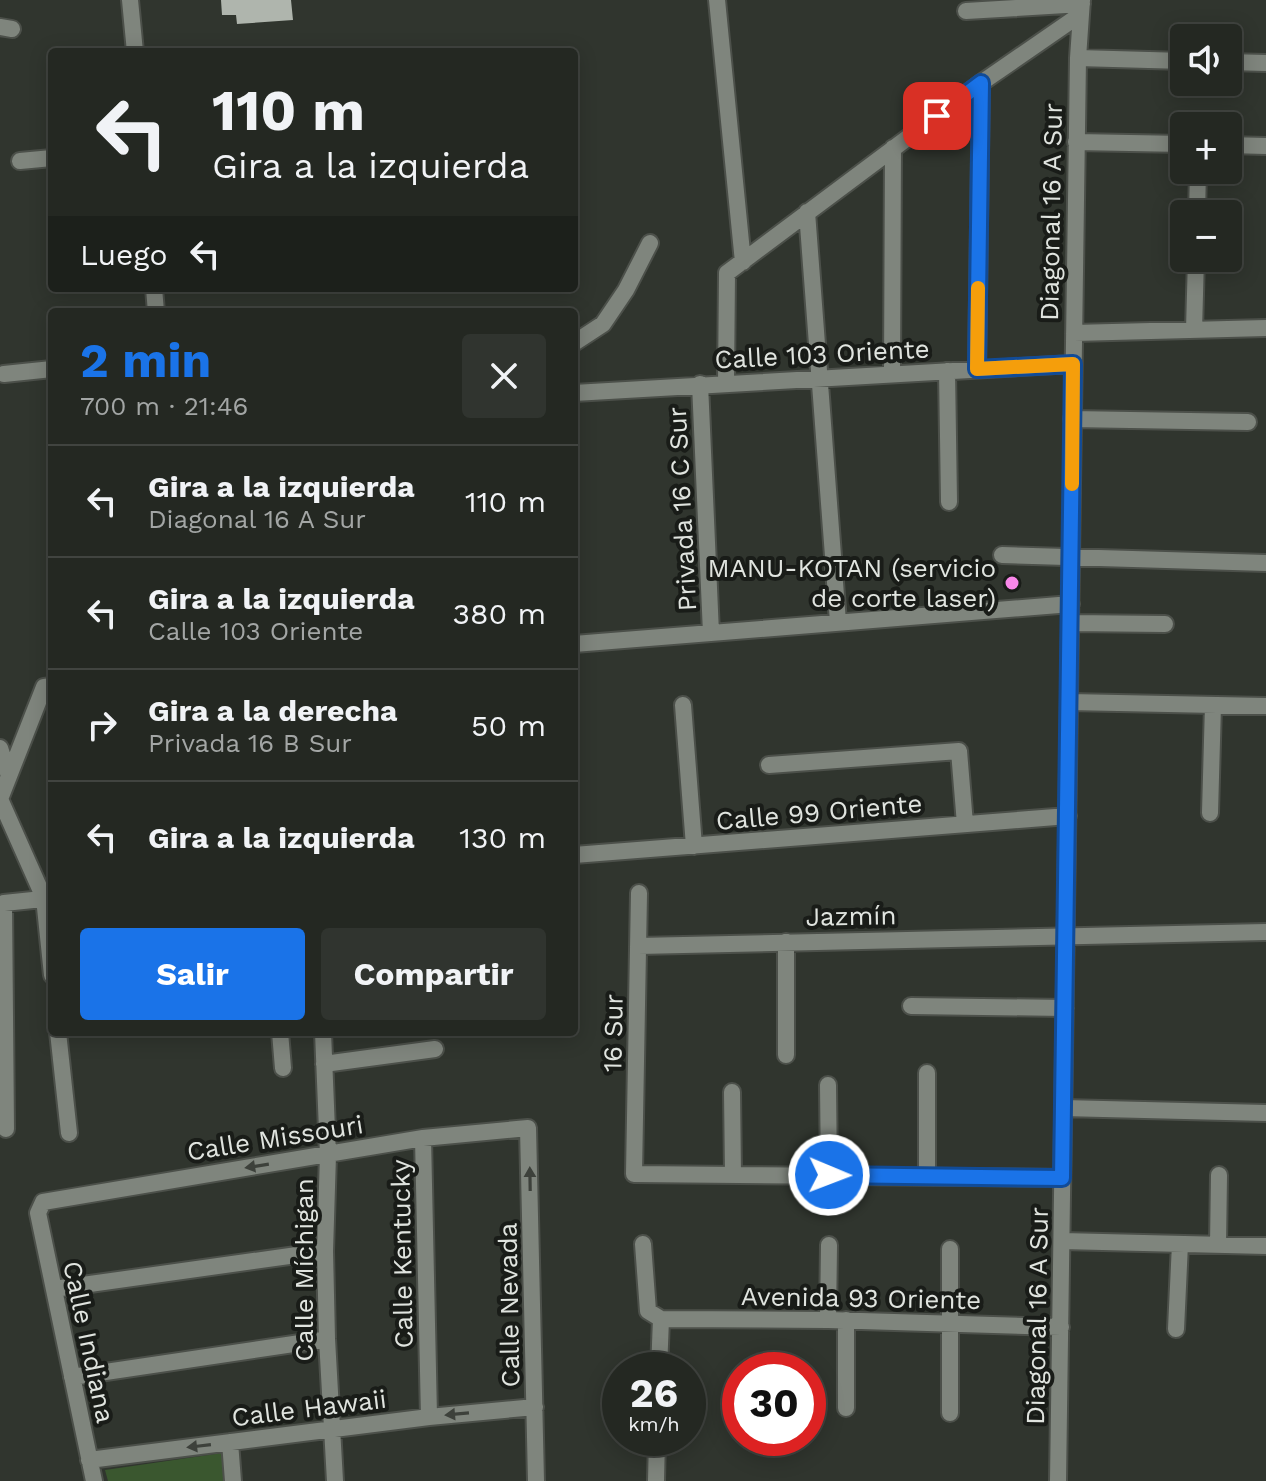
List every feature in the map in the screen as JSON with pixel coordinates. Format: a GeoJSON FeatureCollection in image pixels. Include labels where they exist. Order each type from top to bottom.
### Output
{"type":"FeatureCollection","features":[{"type":"Feature","properties":{"kind":"street"},"geometry":{"type":"LineString","coordinates":[[130,0],[135,48]]}},
{"type":"Feature","properties":{"kind":"street"},"geometry":{"type":"LineString","coordinates":[[717,0],[743,262]]}},
{"type":"Feature","properties":{"kind":"street"},"geometry":{"type":"LineString","coordinates":[[726,383],[727,273],[1081,6]]}},
{"type":"Feature","properties":{"kind":"street"},"geometry":{"type":"LineString","coordinates":[[966,11],[1081,6]]}},
{"type":"Feature","properties":{"kind":"street","name":"Diagonal 16 A Sur"},"geometry":{"type":"LineString","coordinates":[[1058,1481],[1076,142],[1081,6]]}},
{"type":"Feature","properties":{"kind":"street"},"geometry":{"type":"LineString","coordinates":[[1078,58],[1170,61]]}},
{"type":"Feature","properties":{"kind":"street"},"geometry":{"type":"LineString","coordinates":[[1242,62],[1266,63]]}},
{"type":"Feature","properties":{"kind":"street"},"geometry":{"type":"LineString","coordinates":[[977,369],[981,83]]}},
{"type":"Feature","properties":{"kind":"street"},"geometry":{"type":"LineString","coordinates":[[1076,142],[1170,144]]}},
{"type":"Feature","properties":{"kind":"street"},"geometry":{"type":"LineString","coordinates":[[1242,145],[1266,146]]}},
{"type":"Feature","properties":{"kind":"street"},"geometry":{"type":"LineString","coordinates":[[892,373],[893,148]]}},
{"type":"Feature","properties":{"kind":"street"},"geometry":{"type":"LineString","coordinates":[[20,161],[48,158]]}},
{"type":"Feature","properties":{"kind":"street"},"geometry":{"type":"LineString","coordinates":[[807,212],[838,622]]}},
{"type":"Feature","properties":{"kind":"street"},"geometry":{"type":"LineString","coordinates":[[578,340],[603,324],[626,290],[650,243]]}},
{"type":"Feature","properties":{"kind":"street"},"geometry":{"type":"LineString","coordinates":[[1194,330],[1196,272]]}},
{"type":"Feature","properties":{"kind":"street"},"geometry":{"type":"LineString","coordinates":[[1074,333],[1266,328]]}},
{"type":"Feature","properties":{"kind":"street","name":"Calle 103 Oriente"},"geometry":{"type":"LineString","coordinates":[[578,393],[1073,364]]}},
{"type":"Feature","properties":{"kind":"street"},"geometry":{"type":"LineString","coordinates":[[4,374],[48,369]]}},
{"type":"Feature","properties":{"kind":"street"},"geometry":{"type":"LineString","coordinates":[[947,371],[949,502]]}},
{"type":"Feature","properties":{"kind":"street","name":"Privada 16 C Sur"},"geometry":{"type":"LineString","coordinates":[[700,384],[711,633]]}},
{"type":"Feature","properties":{"kind":"street"},"geometry":{"type":"LineString","coordinates":[[1072,419],[1248,422]]}},
{"type":"Feature","properties":{"kind":"street"},"geometry":{"type":"LineString","coordinates":[[1002,555],[1266,563]]}},
{"type":"Feature","properties":{"kind":"street"},"geometry":{"type":"LineString","coordinates":[[578,644],[1071,604]]}},
{"type":"Feature","properties":{"kind":"street"},"geometry":{"type":"LineString","coordinates":[[1070,623],[1165,624]]}},
{"type":"Feature","properties":{"kind":"street"},"geometry":{"type":"LineString","coordinates":[[6,1129],[4,903],[48,898],[0,799],[44,687],[48,686]]}},
{"type":"Feature","properties":{"kind":"street"},"geometry":{"type":"LineString","coordinates":[[1069,702],[1266,706]]}},
{"type":"Feature","properties":{"kind":"street"},"geometry":{"type":"LineString","coordinates":[[683,705],[694,846]]}},
{"type":"Feature","properties":{"kind":"street"},"geometry":{"type":"LineString","coordinates":[[1210,813],[1213,705]]}},
{"type":"Feature","properties":{"kind":"street"},"geometry":{"type":"LineString","coordinates":[[0,748],[9,776]]}},
{"type":"Feature","properties":{"kind":"street"},"geometry":{"type":"LineString","coordinates":[[769,765],[959,751],[965,824]]}},
{"type":"Feature","properties":{"kind":"street","name":"Calle 99 Oriente"},"geometry":{"type":"LineString","coordinates":[[578,855],[1068,816]]}},
{"type":"Feature","properties":{"kind":"street","name":"16 Sur"},"geometry":{"type":"LineString","coordinates":[[639,893],[634,1174],[733,1174]]}},
{"type":"Feature","properties":{"kind":"street","name":"Jazmín"},"geometry":{"type":"LineString","coordinates":[[638,946],[1266,932]]}},
{"type":"Feature","properties":{"kind":"street"},"geometry":{"type":"LineString","coordinates":[[786,942],[786,1055]]}},
{"type":"Feature","properties":{"kind":"street"},"geometry":{"type":"LineString","coordinates":[[911,1006],[1065,1008]]}},
{"type":"Feature","properties":{"kind":"street"},"geometry":{"type":"LineString","coordinates":[[58,1036],[69,1133]]}},
{"type":"Feature","properties":{"kind":"street"},"geometry":{"type":"LineString","coordinates":[[280,1036],[283,1068]]}},
{"type":"Feature","properties":{"kind":"street","name":"Calle Míchigan"},"geometry":{"type":"LineString","coordinates":[[323,1036],[328,1155],[325,1251],[327,1339],[335,1481]]}},
{"type":"Feature","properties":{"kind":"street"},"geometry":{"type":"LineString","coordinates":[[324,1064],[435,1049]]}},
{"type":"Feature","properties":{"kind":"street"},"geometry":{"type":"LineString","coordinates":[[927,1073],[927,1176]]}},
{"type":"Feature","properties":{"kind":"street"},"geometry":{"type":"LineString","coordinates":[[828,1085],[829,1175]]}},
{"type":"Feature","properties":{"kind":"street"},"geometry":{"type":"LineString","coordinates":[[732,1092],[733,1174],[1062,1178]]}},
{"type":"Feature","properties":{"kind":"street"},"geometry":{"type":"LineString","coordinates":[[1063,1108],[1266,1113]]}},
{"type":"Feature","properties":{"kind":"street","name":"Calle Missouri"},"geometry":{"type":"LineString","coordinates":[[38,1213],[43,1202],[49,1199],[423,1138],[528,1128]]}},
{"type":"Feature","properties":{"kind":"street","name":"Calle Nevada"},"geometry":{"type":"LineString","coordinates":[[528,1128],[536,1481]]}},
{"type":"Feature","properties":{"kind":"street","name":"Calle Kentucky"},"geometry":{"type":"LineString","coordinates":[[423,1138],[429,1417]]}},
{"type":"Feature","properties":{"kind":"street"},"geometry":{"type":"LineString","coordinates":[[1218,1245],[1219,1175]]}},
{"type":"Feature","properties":{"kind":"street","name":"Calle Indiana"},"geometry":{"type":"LineString","coordinates":[[38,1213],[94,1481]]}},
{"type":"Feature","properties":{"kind":"street"},"geometry":{"type":"LineString","coordinates":[[1062,1241],[1266,1246]]}},
{"type":"Feature","properties":{"kind":"street"},"geometry":{"type":"LineString","coordinates":[[643,1244],[648,1311],[661,1319],[660,1352]]}},
{"type":"Feature","properties":{"kind":"street"},"geometry":{"type":"LineString","coordinates":[[1176,1329],[1180,1244]]}},
{"type":"Feature","properties":{"kind":"street"},"geometry":{"type":"LineString","coordinates":[[828,1320],[829,1245]]}},
{"type":"Feature","properties":{"kind":"street"},"geometry":{"type":"LineString","coordinates":[[950,1249],[950,1413]]}},
{"type":"Feature","properties":{"kind":"street"},"geometry":{"type":"LineString","coordinates":[[54,1289],[325,1251]]}},
{"type":"Feature","properties":{"kind":"street","name":"Avenida 93 Oriente"},"geometry":{"type":"LineString","coordinates":[[661,1319],[846,1320],[1061,1327]]}},
{"type":"Feature","properties":{"kind":"street"},"geometry":{"type":"LineString","coordinates":[[846,1320],[846,1408]]}},
{"type":"Feature","properties":{"kind":"street"},"geometry":{"type":"LineString","coordinates":[[72,1377],[327,1339]]}},
{"type":"Feature","properties":{"kind":"street","name":"Calle Hawaii"},"geometry":{"type":"LineString","coordinates":[[89,1460],[429,1417],[535,1407]]}},
{"type":"Feature","properties":{"kind":"street"},"geometry":{"type":"LineString","coordinates":[[230,1442],[233,1481]]}},
{"type":"Feature","properties":{"kind":"street"},"geometry":{"type":"LineString","coordinates":[[656,1481],[657,1456]]}},
{"type":"Feature","properties":{"kind":"green space"},"geometry":{"type":"Polygon","coordinates":[[[222,1453],[224,1481],[108,1481],[105,1470],[222,1453]]]}},
{"type":"Feature","properties":{"kind":"building"},"geometry":{"type":"Polygon","coordinates":[[[221,0],[291,0],[293,20],[237,24],[236,15],[222,15],[221,0]]]}},
{"type":"Feature","properties":{"kind":"slow traffic"},"geometry":{"type":"LineString","coordinates":[[978,288],[977,369],[1073,364],[1072,484]]}},
{"type":"Feature","properties":{"kind":"place","name":"MANU-KOTAN (servicio de corte laser)"},"geometry":{"type":"Point","coordinates":[1012,583]}},
{"type":"Feature","properties":{"kind":"route"},"geometry":{"type":"LineString","coordinates":[[829,1175],[1062,1178],[1073,364],[977,369],[981,83],[937,116]]}}]}
